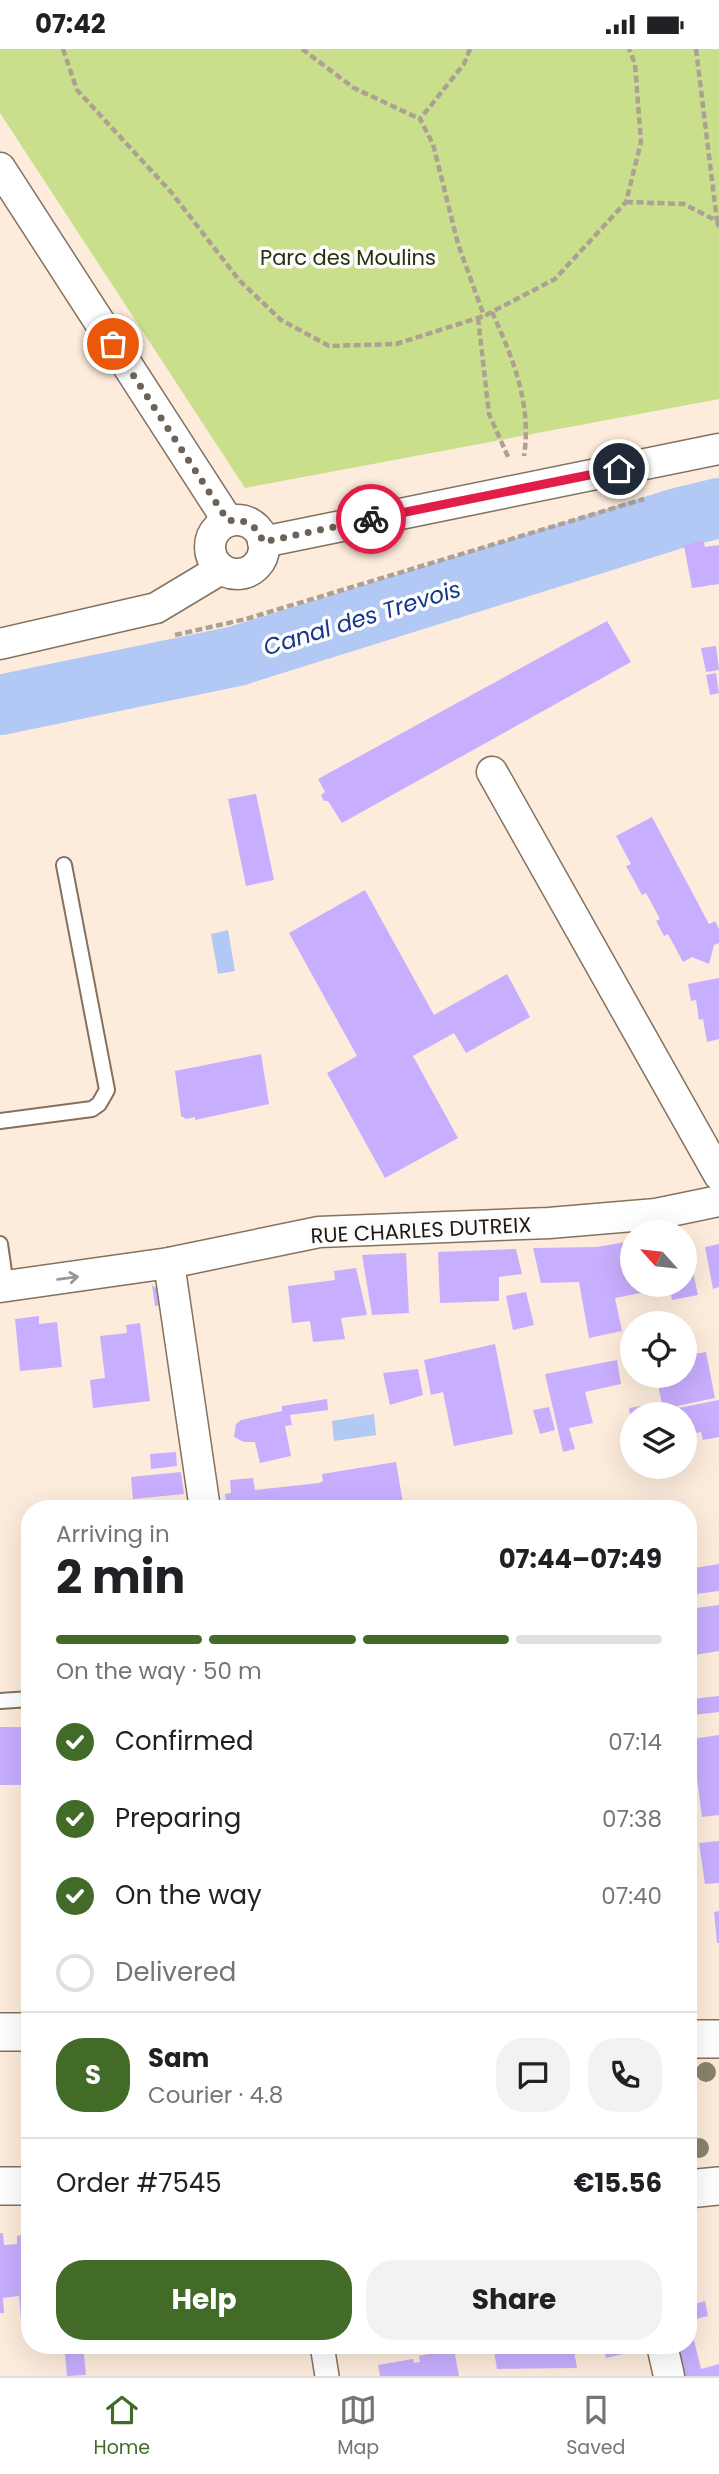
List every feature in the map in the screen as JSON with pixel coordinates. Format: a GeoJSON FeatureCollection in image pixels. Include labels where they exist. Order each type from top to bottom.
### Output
{"type":"FeatureCollection","features":[{"type":"Feature","properties":{"kind":"street"},"geometry":{"type":"LineString","coordinates":[[0,168],[228,521]]}},
{"type":"Feature","properties":{"kind":"street"},"geometry":{"type":"LineString","coordinates":[[263,542],[719,449]]}},
{"type":"Feature","properties":{"kind":"street"},"geometry":{"type":"LineString","coordinates":[[237,520],[254,526],[263,542],[263,551],[254,567],[237,574],[221,569],[211,556],[211,540],[220,525],[228,521],[237,520]]}},
{"type":"Feature","properties":{"kind":"street"},"geometry":{"type":"LineString","coordinates":[[0,644],[156,608],[221,569]]}},
{"type":"Feature","properties":{"kind":"street"},"geometry":{"type":"LineString","coordinates":[[492,772],[719,1175]]}},
{"type":"Feature","properties":{"kind":"street","name":"RUE CHARLES DUTREIX"},"geometry":{"type":"LineString","coordinates":[[3,1287],[169,1263],[319,1232],[549,1223],[656,1214],[719,1201]]}},
{"type":"Feature","properties":{"kind":"street"},"geometry":{"type":"LineString","coordinates":[[169,1263],[204,1500]]}},
{"type":"Feature","properties":{"kind":"street"},"geometry":{"type":"LineString","coordinates":[[0,2032],[21,2032]]}},
{"type":"Feature","properties":{"kind":"street"},"geometry":{"type":"LineString","coordinates":[[697,2039],[719,2039]]}},
{"type":"Feature","properties":{"kind":"street"},"geometry":{"type":"LineString","coordinates":[[0,2186],[21,2186]]}},
{"type":"Feature","properties":{"kind":"street"},"geometry":{"type":"LineString","coordinates":[[697,2188],[719,2186]]}},
{"type":"Feature","properties":{"kind":"street"},"geometry":{"type":"LineString","coordinates":[[323,2354],[327,2376]]}},
{"type":"Feature","properties":{"kind":"street"},"geometry":{"type":"LineString","coordinates":[[664,2354],[669,2376]]}},
{"type":"Feature","properties":{"kind":"lane"},"geometry":{"type":"LineString","coordinates":[[0,1121],[92,1109],[99,1104],[107,1090],[64,865]]}},
{"type":"Feature","properties":{"kind":"lane"},"geometry":{"type":"LineString","coordinates":[[0,1244],[3,1287]]}},
{"type":"Feature","properties":{"kind":"lane"},"geometry":{"type":"LineString","coordinates":[[0,1701],[21,1700]]}},
{"type":"Feature","properties":{"kind":"path"},"geometry":{"type":"LineString","coordinates":[[63,49],[77,90],[171,192],[239,280],[281,320],[329,346],[396,344],[481,317],[555,279],[626,202],[641,142],[635,64],[629,49]]}},
{"type":"Feature","properties":{"kind":"path"},"geometry":{"type":"LineString","coordinates":[[302,49],[354,88],[420,119],[433,144],[458,244],[481,317],[489,414],[506,451]]}},
{"type":"Feature","properties":{"kind":"path"},"geometry":{"type":"LineString","coordinates":[[420,119],[464,64],[470,49]]}},
{"type":"Feature","properties":{"kind":"path"},"geometry":{"type":"LineString","coordinates":[[696,49],[718,224]]}},
{"type":"Feature","properties":{"kind":"path"},"geometry":{"type":"LineString","coordinates":[[626,202],[684,204],[718,224]]}},
{"type":"Feature","properties":{"kind":"path"},"geometry":{"type":"LineString","coordinates":[[492,312],[509,349],[524,401],[525,446]]}},
{"type":"Feature","properties":{"kind":"path"},"geometry":{"type":"LineString","coordinates":[[169,637],[246,619],[654,496]]}},
{"type":"Feature","properties":{"kind":"green space","name":"Parc des Moulins"},"geometry":{"type":"Polygon","coordinates":[[[0,49],[719,49],[719,399],[245,488],[0,113],[0,49]]]}},
{"type":"Feature","properties":{"kind":"water"},"geometry":{"type":"Polygon","coordinates":[[[228,930],[235,971],[218,974],[211,934],[228,930]]]}},
{"type":"Feature","properties":{"kind":"water"},"geometry":{"type":"Polygon","coordinates":[[[374,1414],[376,1435],[334,1441],[332,1421],[374,1414]]]}},
{"type":"Feature","properties":{"kind":"building"},"geometry":{"type":"Polygon","coordinates":[[[703,540],[705,547],[719,545],[719,584],[692,588],[684,546],[703,540]]]}},
{"type":"Feature","properties":{"kind":"building"},"geometry":{"type":"Polygon","coordinates":[[[607,621],[631,662],[342,823],[328,801],[324,801],[321,795],[325,792],[318,779],[607,621]]]}},
{"type":"Feature","properties":{"kind":"building"},"geometry":{"type":"Polygon","coordinates":[[[716,646],[719,670],[706,672],[701,648],[716,646]]]}},
{"type":"Feature","properties":{"kind":"building"},"geometry":{"type":"Polygon","coordinates":[[[716,673],[719,693],[710,695],[706,675],[716,673]]]}},
{"type":"Feature","properties":{"kind":"building"},"geometry":{"type":"Polygon","coordinates":[[[256,794],[274,880],[246,886],[228,799],[256,794]]]}},
{"type":"Feature","properties":{"kind":"building"},"geometry":{"type":"Polygon","coordinates":[[[652,817],[709,924],[715,921],[719,929],[719,943],[714,945],[709,964],[692,957],[683,962],[668,934],[664,936],[656,921],[660,919],[646,893],[642,895],[626,866],[631,864],[616,836],[652,817]]]}},
{"type":"Feature","properties":{"kind":"building"},"geometry":{"type":"Polygon","coordinates":[[[365,890],[434,1015],[507,974],[530,1017],[466,1053],[454,1033],[413,1056],[458,1138],[385,1178],[327,1073],[357,1056],[289,933],[365,890]]]}},
{"type":"Feature","properties":{"kind":"building"},"geometry":{"type":"Polygon","coordinates":[[[719,978],[719,1039],[707,1042],[703,1019],[699,1020],[696,1000],[691,1001],[688,984],[719,978]]]}},
{"type":"Feature","properties":{"kind":"building"},"geometry":{"type":"Polygon","coordinates":[[[261,1054],[269,1104],[195,1120],[195,1117],[186,1119],[181,1116],[175,1071],[261,1054]]]}},
{"type":"Feature","properties":{"kind":"building"},"geometry":{"type":"Polygon","coordinates":[[[620,1243],[620,1297],[615,1298],[620,1331],[589,1338],[579,1282],[541,1283],[533,1248],[597,1247],[620,1243]]]}},
{"type":"Feature","properties":{"kind":"building"},"geometry":{"type":"Polygon","coordinates":[[[719,1244],[719,1287],[713,1289],[705,1247],[719,1244]]]}},
{"type":"Feature","properties":{"kind":"building"},"geometry":{"type":"Polygon","coordinates":[[[516,1249],[522,1274],[499,1277],[499,1301],[440,1303],[438,1252],[516,1249]]]}},
{"type":"Feature","properties":{"kind":"building"},"geometry":{"type":"Polygon","coordinates":[[[406,1253],[409,1313],[372,1315],[362,1255],[406,1253]]]}},
{"type":"Feature","properties":{"kind":"building"},"geometry":{"type":"Polygon","coordinates":[[[356,1268],[367,1315],[341,1318],[345,1339],[313,1342],[310,1321],[292,1323],[288,1286],[335,1280],[334,1271],[356,1268]]]}},
{"type":"Feature","properties":{"kind":"building"},"geometry":{"type":"Polygon","coordinates":[[[152,1285],[164,1294],[166,1305],[155,1306],[152,1285]]]}},
{"type":"Feature","properties":{"kind":"building"},"geometry":{"type":"Polygon","coordinates":[[[526,1292],[534,1325],[513,1330],[506,1296],[526,1292]]]}},
{"type":"Feature","properties":{"kind":"building"},"geometry":{"type":"Polygon","coordinates":[[[39,1316],[39,1324],[57,1322],[62,1367],[20,1371],[15,1319],[39,1316]]]}},
{"type":"Feature","properties":{"kind":"building"},"geometry":{"type":"Polygon","coordinates":[[[140,1323],[150,1401],[93,1408],[90,1380],[105,1378],[100,1336],[127,1333],[126,1325],[140,1323]]]}},
{"type":"Feature","properties":{"kind":"building"},"geometry":{"type":"Polygon","coordinates":[[[495,1344],[513,1434],[454,1446],[443,1392],[431,1395],[424,1360],[495,1344]]]}},
{"type":"Feature","properties":{"kind":"building"},"geometry":{"type":"Polygon","coordinates":[[[706,1352],[715,1398],[696,1402],[662,1402],[659,1388],[697,1388],[697,1354],[706,1352]]]}},
{"type":"Feature","properties":{"kind":"building"},"geometry":{"type":"Polygon","coordinates":[[[617,1360],[620,1384],[585,1392],[593,1423],[569,1428],[575,1449],[563,1452],[545,1374],[617,1360]]]}},
{"type":"Feature","properties":{"kind":"building"},"geometry":{"type":"Polygon","coordinates":[[[418,1369],[423,1395],[390,1405],[383,1373],[418,1369]]]}},
{"type":"Feature","properties":{"kind":"building"},"geometry":{"type":"Polygon","coordinates":[[[327,1399],[328,1410],[290,1415],[292,1425],[285,1426],[291,1456],[260,1463],[255,1442],[244,1442],[234,1437],[236,1424],[241,1420],[282,1411],[282,1406],[327,1399]]]}},
{"type":"Feature","properties":{"kind":"building"},"geometry":{"type":"Polygon","coordinates":[[[719,1400],[719,1437],[703,1440],[701,1432],[697,1433],[697,1404],[719,1400]]]}},
{"type":"Feature","properties":{"kind":"building"},"geometry":{"type":"Polygon","coordinates":[[[549,1407],[555,1430],[540,1434],[533,1410],[549,1407]]]}},
{"type":"Feature","properties":{"kind":"building"},"geometry":{"type":"Polygon","coordinates":[[[176,1452],[177,1466],[151,1469],[150,1454],[176,1452]]]}},
{"type":"Feature","properties":{"kind":"building"},"geometry":{"type":"Polygon","coordinates":[[[396,1462],[402,1500],[226,1500],[225,1494],[231,1493],[230,1480],[253,1478],[255,1490],[319,1483],[323,1481],[322,1474],[396,1462]]]}},
{"type":"Feature","properties":{"kind":"building"},"geometry":{"type":"Polygon","coordinates":[[[181,1472],[184,1494],[133,1499],[131,1477],[181,1472]]]}},
{"type":"Feature","properties":{"kind":"building"},"geometry":{"type":"Polygon","coordinates":[[[719,1564],[719,1591],[697,1594],[697,1568],[719,1564]]]}},
{"type":"Feature","properties":{"kind":"building"},"geometry":{"type":"Polygon","coordinates":[[[719,1605],[719,1651],[697,1655],[697,1608],[719,1605]]]}},
{"type":"Feature","properties":{"kind":"building"},"geometry":{"type":"Polygon","coordinates":[[[719,1696],[719,1712],[697,1715],[697,1698],[719,1696]]]}},
{"type":"Feature","properties":{"kind":"building"},"geometry":{"type":"Polygon","coordinates":[[[0,1727],[21,1727],[21,1785],[0,1785],[0,1727]]]}},
{"type":"Feature","properties":{"kind":"building"},"geometry":{"type":"Polygon","coordinates":[[[719,1735],[719,1815],[702,1817],[697,1778],[697,1738],[719,1735]]]}},
{"type":"Feature","properties":{"kind":"building"},"geometry":{"type":"Polygon","coordinates":[[[719,1841],[719,1883],[705,1884],[699,1843],[719,1841]]]}},
{"type":"Feature","properties":{"kind":"building"},"geometry":{"type":"Polygon","coordinates":[[[719,1911],[719,1943],[717,1943],[714,1912],[719,1911]]]}},
{"type":"Feature","properties":{"kind":"building"},"geometry":{"type":"Polygon","coordinates":[[[0,2233],[3,2233],[4,2245],[17,2244],[17,2236],[21,2235],[21,2318],[19,2296],[3,2298],[4,2313],[0,2313],[0,2233]]]}},
{"type":"Feature","properties":{"kind":"building"},"geometry":{"type":"Polygon","coordinates":[[[705,2301],[708,2316],[697,2319],[697,2303],[705,2301]]]}},
{"type":"Feature","properties":{"kind":"building"},"geometry":{"type":"Polygon","coordinates":[[[697,2352],[701,2369],[719,2364],[719,2376],[680,2376],[676,2354],[697,2352]]]}},
{"type":"Feature","properties":{"kind":"building"},"geometry":{"type":"Polygon","coordinates":[[[65,2354],[84,2354],[86,2375],[67,2376],[65,2354]]]}},
{"type":"Feature","properties":{"kind":"building"},"geometry":{"type":"Polygon","coordinates":[[[455,2354],[459,2376],[380,2376],[378,2365],[413,2359],[414,2363],[420,2362],[419,2356],[455,2354]]]}},
{"type":"Feature","properties":{"kind":"building"},"geometry":{"type":"Polygon","coordinates":[[[494,2354],[575,2354],[577,2368],[497,2369],[494,2354]]]}},
{"type":"Feature","properties":{"kind":"building"},"geometry":{"type":"Polygon","coordinates":[[[605,2354],[623,2354],[606,2358],[605,2354]]]}},
{"type":"Feature","properties":{"kind":"waterway","name":"Canal des Trevois"},"geometry":{"type":"LineString","coordinates":[[0,705],[237,656],[678,518],[719,508]]}},
{"type":"Feature","properties":{"kind":"way so far"},"geometry":{"type":"LineString","coordinates":[[113,344],[228,521],[246,521],[260,533],[263,542],[371,519]]}},
{"type":"Feature","properties":{"kind":"route"},"geometry":{"type":"LineString","coordinates":[[371,519],[619,469]]}}]}
